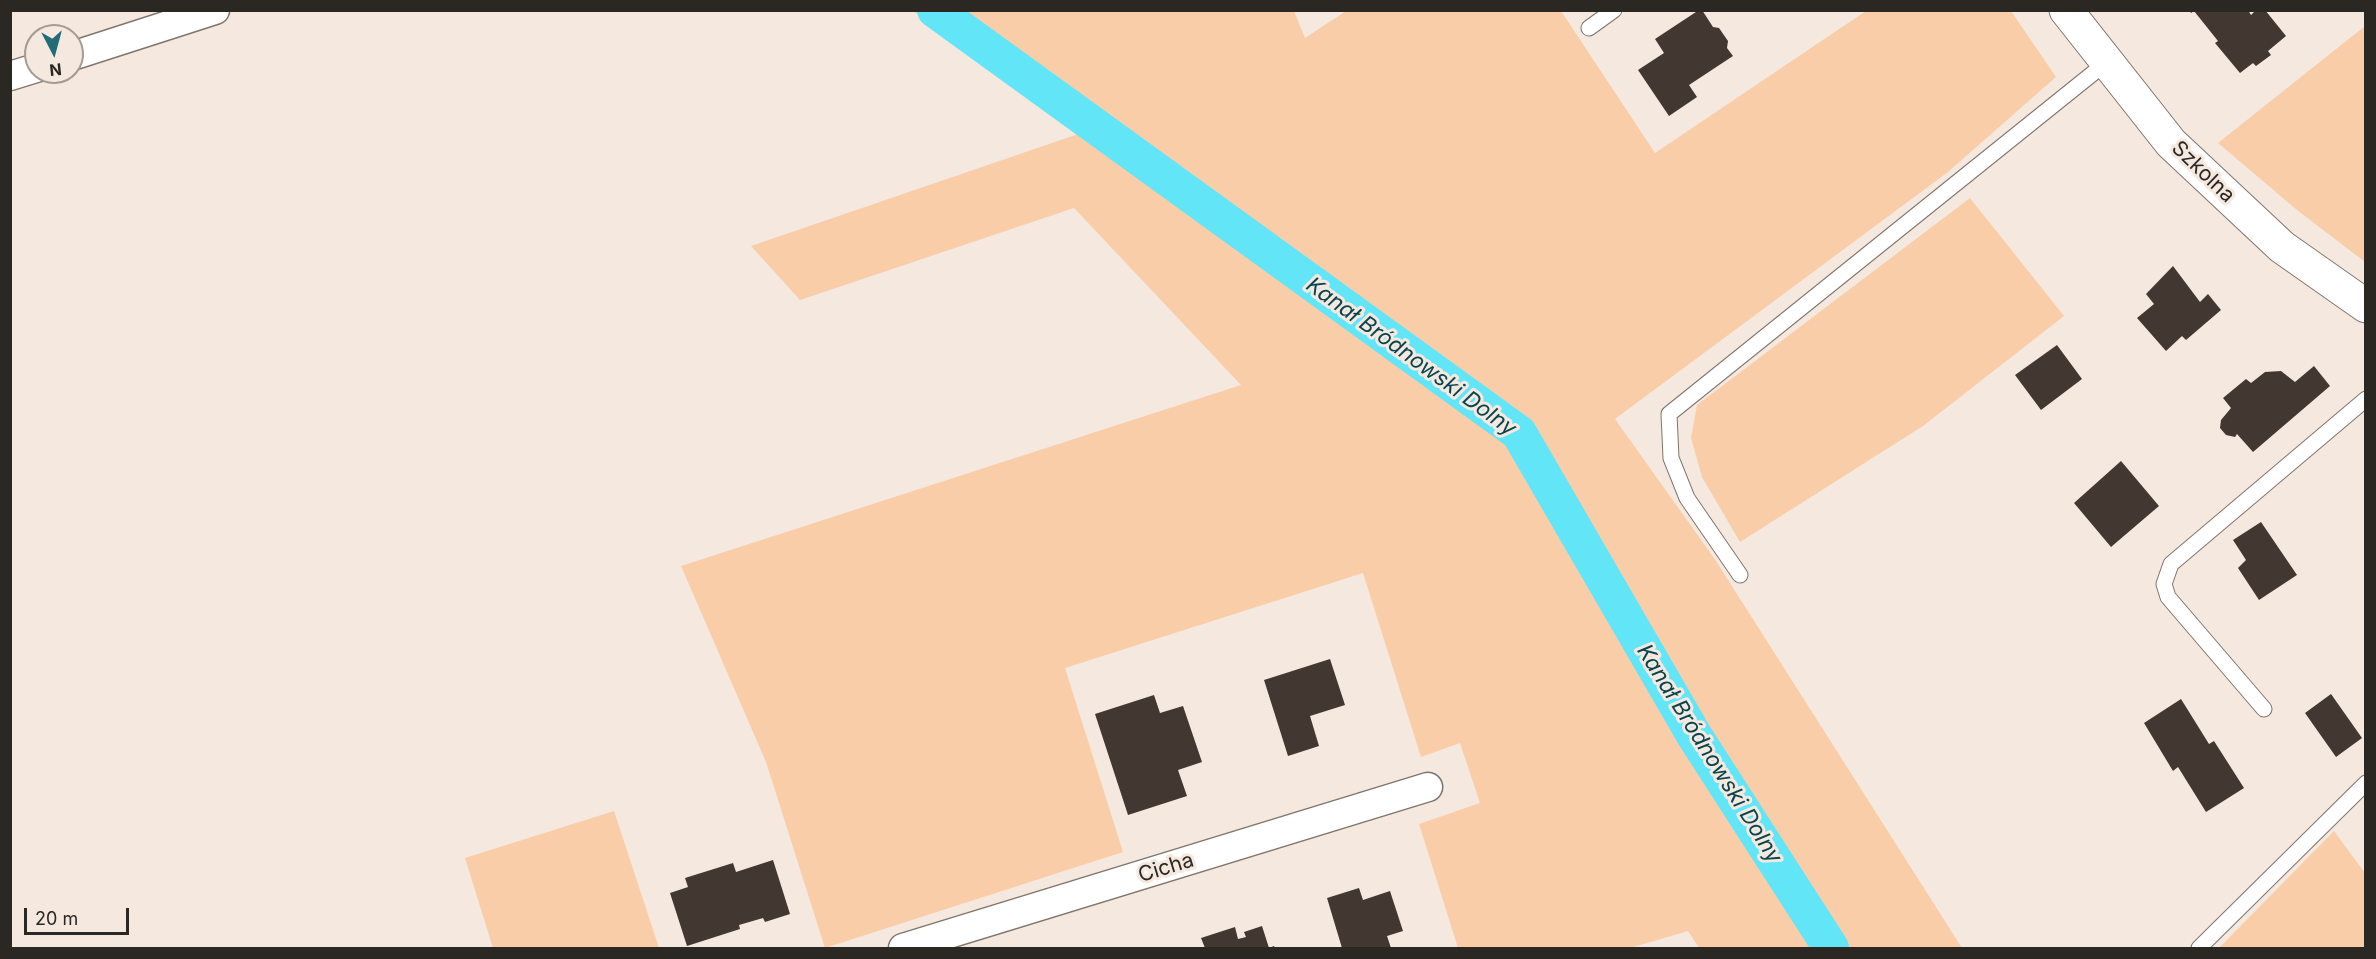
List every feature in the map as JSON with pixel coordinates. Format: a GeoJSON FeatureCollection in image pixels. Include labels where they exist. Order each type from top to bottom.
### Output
{"type":"FeatureCollection","features":[{"type":"Feature","properties":{"kind":"street"},"geometry":{"type":"LineString","coordinates":[[84,52],[215,10]]}},
{"type":"Feature","properties":{"kind":"street","name":"Szkolna"},"geometry":{"type":"LineString","coordinates":[[2066,10],[2171,143],[2282,247],[2366,306]]}},
{"type":"Feature","properties":{"kind":"street","name":"Cicha"},"geometry":{"type":"LineString","coordinates":[[903,948],[1428,787]]}},
{"type":"Feature","properties":{"kind":"lane"},"geometry":{"type":"LineString","coordinates":[[1588,28],[1614,10]]}},
{"type":"Feature","properties":{"kind":"lane"},"geometry":{"type":"LineString","coordinates":[[1740,575],[1687,498],[1671,458],[1669,414],[2107,62]]}},
{"type":"Feature","properties":{"kind":"lane"},"geometry":{"type":"LineString","coordinates":[[2264,709],[2177,609],[2168,597],[2164,584],[2171,564],[2366,399]]}},
{"type":"Feature","properties":{"kind":"lane"},"geometry":{"type":"LineString","coordinates":[[2199,948],[2366,783]]}},
{"type":"Feature","properties":{"kind":"shaded area"},"geometry":{"type":"Polygon","coordinates":[[[913,11],[1294,11],[1305,38],[1346,11],[1561,11],[1655,153],[1866,11],[2011,11],[2056,77],[1948,172],[1615,419],[1716,561],[1962,948],[1699,948],[1688,931],[1630,948],[1458,948],[1419,824],[1480,803],[1460,743],[1421,757],[1363,573],[1065,668],[1123,852],[825,948],[766,762],[681,566],[1241,385],[1074,208],[800,300],[751,246],[1087,131],[913,11]]]}},
{"type":"Feature","properties":{"kind":"shaded area"},"geometry":{"type":"Polygon","coordinates":[[[2365,26],[2365,262],[2297,210],[2218,143],[2365,26]]]}},
{"type":"Feature","properties":{"kind":"shaded area"},"geometry":{"type":"Polygon","coordinates":[[[1970,198],[2064,316],[1923,426],[1740,542],[1702,477],[1691,438],[1697,405],[1970,198]]]}},
{"type":"Feature","properties":{"kind":"shaded area"},"geometry":{"type":"Polygon","coordinates":[[[614,811],[659,948],[493,948],[465,858],[614,811]]]}},
{"type":"Feature","properties":{"kind":"shaded area"},"geometry":{"type":"Polygon","coordinates":[[[2334,831],[2365,873],[2365,948],[2219,948],[2334,831]]]}},
{"type":"Feature","properties":{"kind":"building"},"geometry":{"type":"Polygon","coordinates":[[[1702,10],[1713,27],[1719,28],[1728,41],[1727,48],[1733,56],[1689,85],[1697,97],[1669,116],[1638,70],[1664,53],[1655,39],[1702,10]]]}},
{"type":"Feature","properties":{"kind":"building"},"geometry":{"type":"Polygon","coordinates":[[[2189,10],[2248,10],[2251,15],[2256,10],[2265,10],[2286,36],[2268,51],[2271,55],[2256,66],[2253,63],[2240,73],[2215,43],[2218,41],[2194,11],[2191,13],[2189,10]]]}},
{"type":"Feature","properties":{"kind":"building"},"geometry":{"type":"Polygon","coordinates":[[[2173,266],[2200,302],[2208,294],[2221,310],[2186,340],[2182,336],[2166,351],[2137,318],[2154,304],[2146,294],[2173,266]]]}},
{"type":"Feature","properties":{"kind":"building"},"geometry":{"type":"Polygon","coordinates":[[[2057,345],[2082,379],[2041,410],[2015,375],[2057,345]]]}},
{"type":"Feature","properties":{"kind":"building"},"geometry":{"type":"Polygon","coordinates":[[[2314,366],[2330,386],[2253,452],[2237,434],[2235,437],[2226,435],[2220,428],[2221,420],[2231,408],[2223,398],[2246,379],[2251,383],[2265,372],[2281,371],[2295,382],[2314,366]]]}},
{"type":"Feature","properties":{"kind":"building"},"geometry":{"type":"Polygon","coordinates":[[[2121,461],[2159,506],[2111,547],[2074,503],[2121,461]]]}},
{"type":"Feature","properties":{"kind":"building"},"geometry":{"type":"Polygon","coordinates":[[[2261,522],[2297,575],[2259,600],[2238,568],[2246,560],[2233,540],[2261,522]]]}},
{"type":"Feature","properties":{"kind":"building"},"geometry":{"type":"Polygon","coordinates":[[[1330,659],[1345,705],[1310,716],[1319,746],[1288,756],[1264,680],[1330,659]]]}},
{"type":"Feature","properties":{"kind":"building"},"geometry":{"type":"Polygon","coordinates":[[[2331,694],[2362,738],[2336,757],[2305,713],[2331,694]]]}},
{"type":"Feature","properties":{"kind":"building"},"geometry":{"type":"Polygon","coordinates":[[[1154,695],[1160,713],[1183,706],[1202,762],[1178,770],[1187,796],[1128,815],[1095,714],[1154,695]]]}},
{"type":"Feature","properties":{"kind":"building"},"geometry":{"type":"Polygon","coordinates":[[[2181,699],[2209,744],[2214,741],[2244,788],[2206,812],[2178,767],[2173,771],[2144,723],[2181,699]]]}},
{"type":"Feature","properties":{"kind":"building"},"geometry":{"type":"Polygon","coordinates":[[[773,860],[790,914],[765,922],[763,918],[739,925],[740,929],[687,946],[670,893],[688,887],[685,878],[733,863],[736,872],[773,860]]]}},
{"type":"Feature","properties":{"kind":"building"},"geometry":{"type":"Polygon","coordinates":[[[1359,888],[1363,900],[1390,891],[1403,931],[1387,936],[1391,948],[1342,948],[1327,898],[1359,888]]]}},
{"type":"Feature","properties":{"kind":"building"},"geometry":{"type":"Polygon","coordinates":[[[1262,926],[1269,948],[1205,948],[1201,938],[1235,927],[1238,939],[1246,937],[1244,932],[1262,926]]]}},
{"type":"Feature","properties":{"kind":"waterway","name":"Kanał Bródnowski Dolny"},"geometry":{"type":"LineString","coordinates":[[935,10],[1519,433],[1694,735],[1831,948]]}}]}
